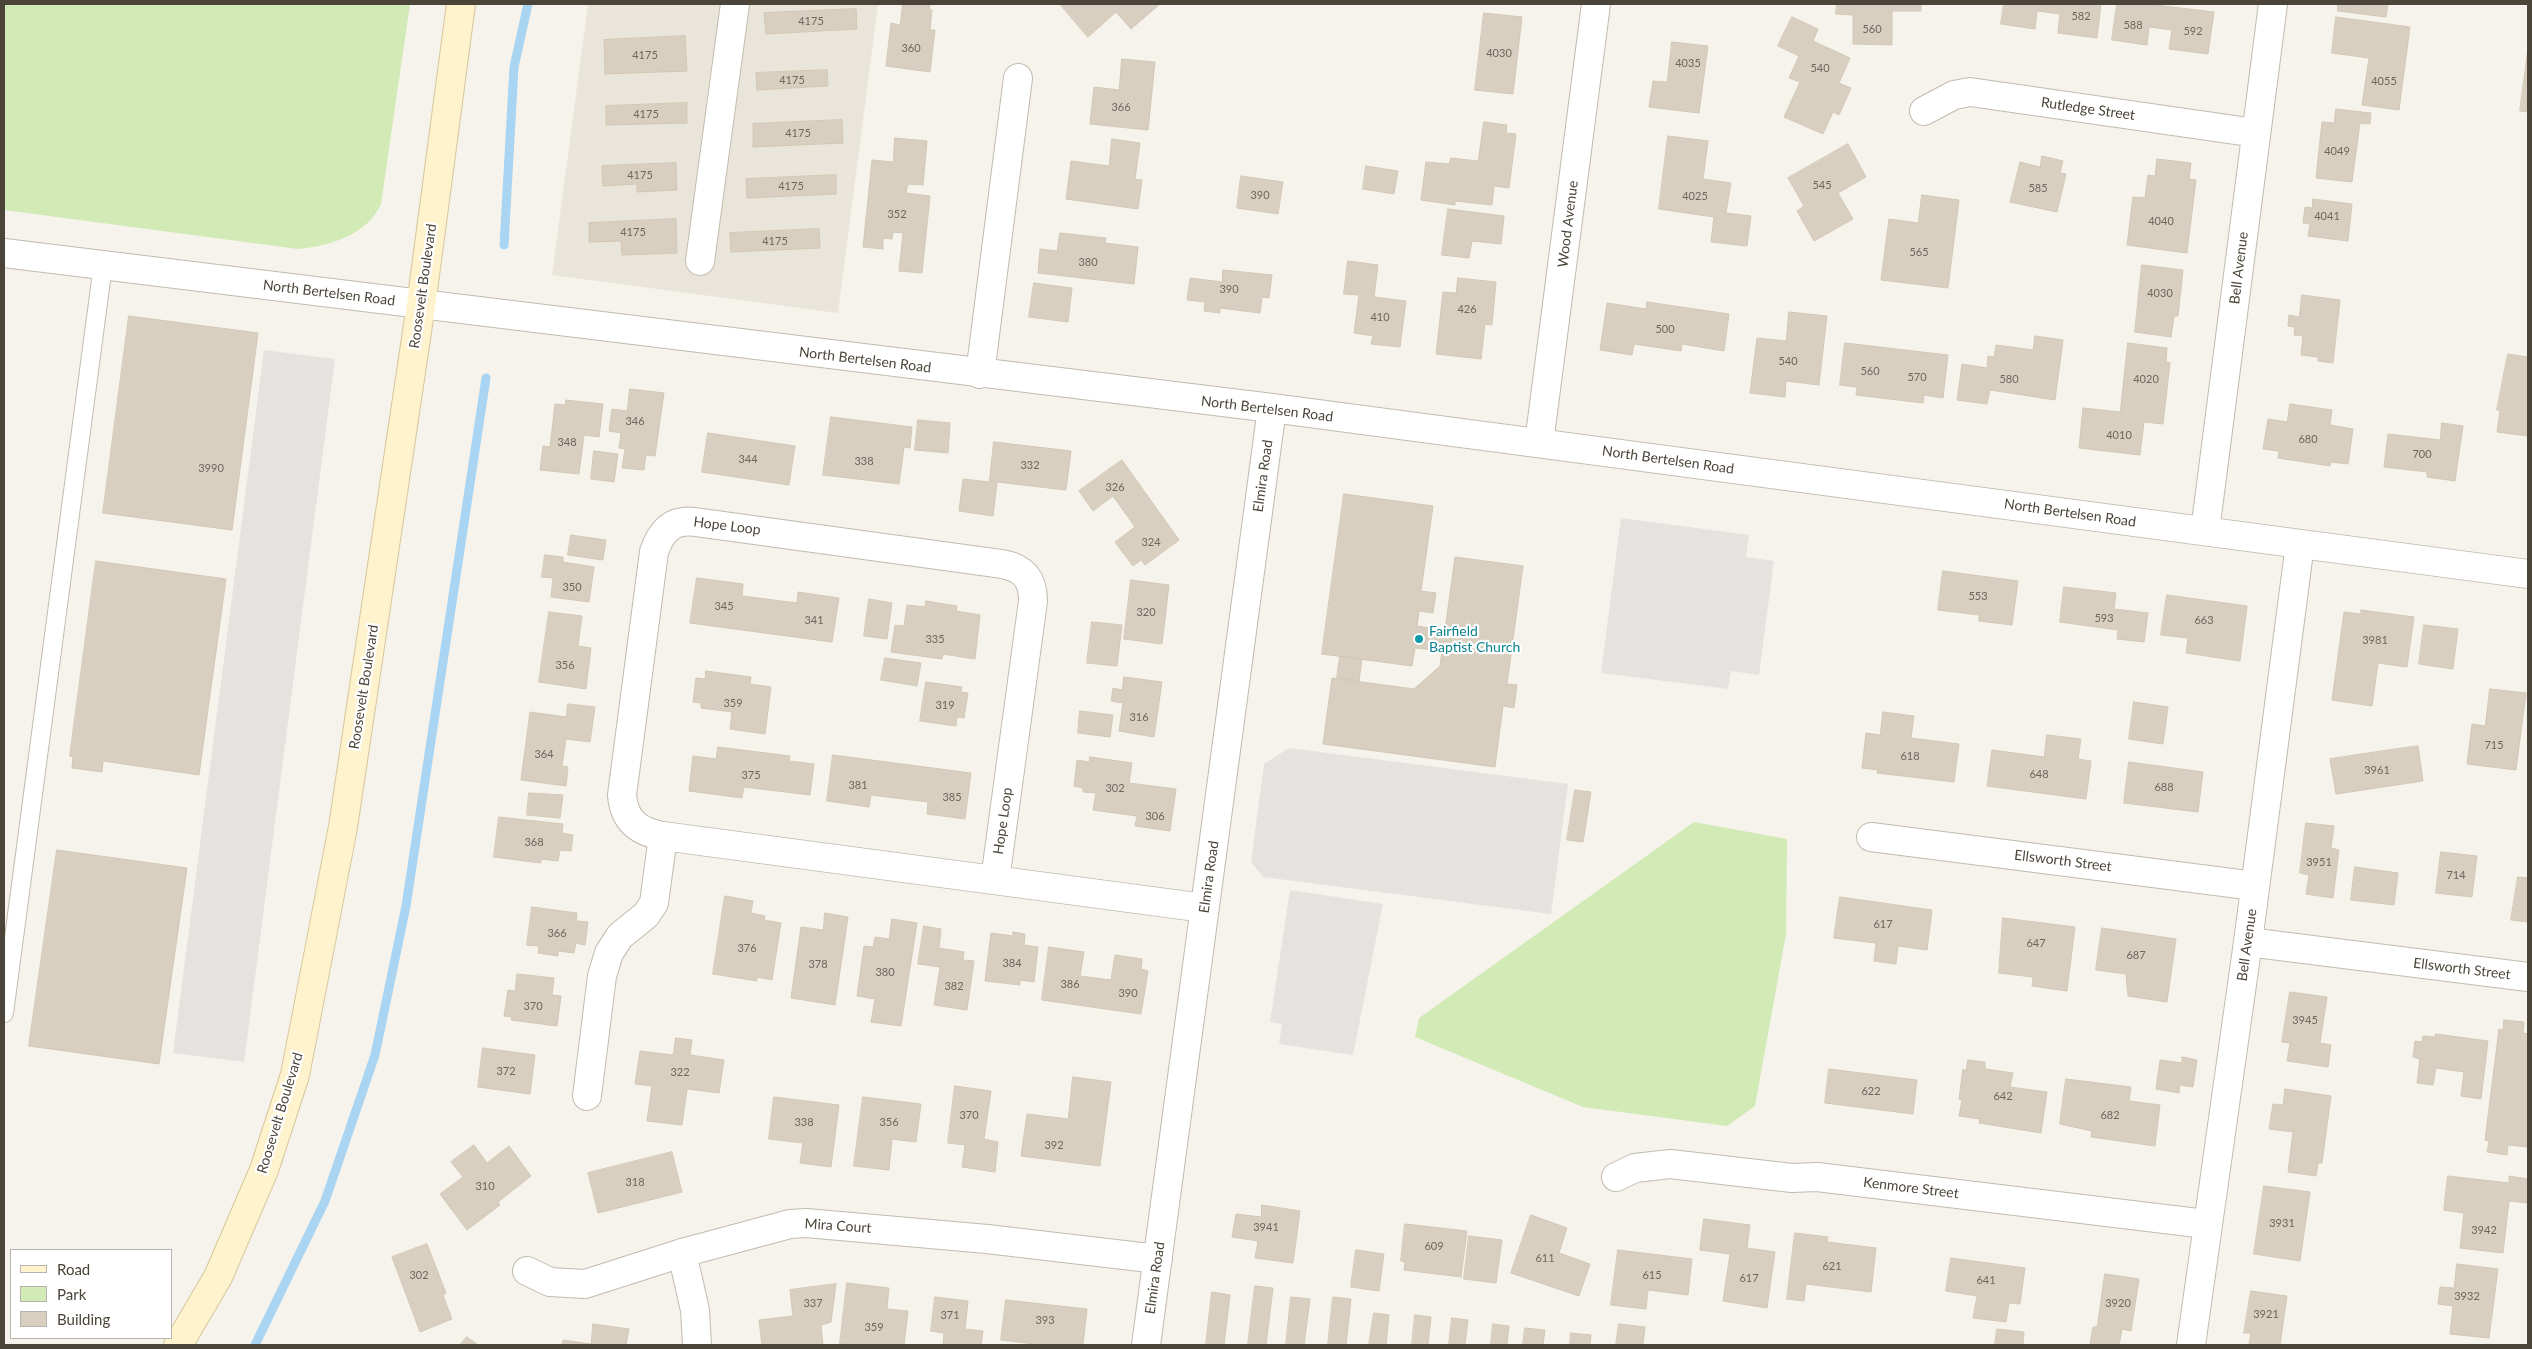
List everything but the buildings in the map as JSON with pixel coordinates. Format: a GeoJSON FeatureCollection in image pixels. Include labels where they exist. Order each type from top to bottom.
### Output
{"type":"FeatureCollection","features":[{"type":"Feature","properties":{"kind":"main road","name":"Roosevelt Boulevard"},"geometry":{"type":"LineString","coordinates":[[178,1345],[218,1277],[264,1170],[294,1075],[343,827],[421,305],[461,4]]}},
{"type":"Feature","properties":{"kind":"street"},"geometry":{"type":"LineString","coordinates":[[700,261],[735,4]]}},
{"type":"Feature","properties":{"kind":"street","name":"Wood Avenue"},"geometry":{"type":"LineString","coordinates":[[1539,443],[1596,4]]}},
{"type":"Feature","properties":{"kind":"street","name":"Bell Avenue"},"geometry":{"type":"LineString","coordinates":[[2205,532],[2273,4]]}},
{"type":"Feature","properties":{"kind":"street"},"geometry":{"type":"LineString","coordinates":[[980,374],[1018,78]]}},
{"type":"Feature","properties":{"kind":"street","name":"Rutledge Street"},"geometry":{"type":"LineString","coordinates":[[1924,111],[1954,95],[1970,92],[2256,133]]}},
{"type":"Feature","properties":{"kind":"street","name":"North Bertelsen Road"},"geometry":{"type":"LineString","coordinates":[[4,253],[980,374],[1272,408],[2528,574]]}},
{"type":"Feature","properties":{"kind":"street","name":"Elmira Road"},"geometry":{"type":"LineString","coordinates":[[1146,1345],[1272,408]]}},
{"type":"Feature","properties":{"kind":"street","name":"Hope Loop"},"geometry":{"type":"LineString","coordinates":[[995,880],[1033,601],[1032,584],[1025,574],[1018,568],[1002,564],[691,521],[677,522],[669,526],[662,534],[654,552],[622,795],[625,813],[632,824],[649,834],[1204,908]]}},
{"type":"Feature","properties":{"kind":"street","name":"Bell Avenue"},"geometry":{"type":"LineString","coordinates":[[2191,1345],[2206,1224],[2248,942],[2300,544]]}},
{"type":"Feature","properties":{"kind":"street"},"geometry":{"type":"LineString","coordinates":[[587,1096],[602,976],[607,959],[620,936],[646,916],[654,903],[663,836]]}},
{"type":"Feature","properties":{"kind":"street","name":"Ellsworth Street"},"geometry":{"type":"LineString","coordinates":[[1871,837],[2255,886]]}},
{"type":"Feature","properties":{"kind":"street","name":"Ellsworth Street"},"geometry":{"type":"LineString","coordinates":[[2248,942],[2528,977]]}},
{"type":"Feature","properties":{"kind":"street","name":"Kenmore Street"},"geometry":{"type":"LineString","coordinates":[[1616,1177],[1635,1168],[1670,1164],[1792,1178],[1816,1177],[2206,1224]]}},
{"type":"Feature","properties":{"kind":"street","name":"Mira Court"},"geometry":{"type":"LineString","coordinates":[[527,1271],[550,1282],[585,1284],[682,1253],[790,1224],[821,1223],[987,1238],[1158,1259]]}},
{"type":"Feature","properties":{"kind":"street"},"geometry":{"type":"LineString","coordinates":[[682,1253],[695,1310],[697,1345]]}},
{"type":"Feature","properties":{"kind":"lane"},"geometry":{"type":"LineString","coordinates":[[4,1013],[103,265]]}},
{"type":"Feature","properties":{"kind":"shaded area"},"geometry":{"type":"Polygon","coordinates":[[[588,4],[878,4],[838,313],[552,275],[588,4]]]}},
{"type":"Feature","properties":{"kind":"shaded area"},"geometry":{"type":"Polygon","coordinates":[[[264,350],[335,359],[244,1062],[173,1053],[264,350]]]}},
{"type":"Feature","properties":{"kind":"shaded area"},"geometry":{"type":"Polygon","coordinates":[[[1621,518],[1749,535],[1746,557],[1774,561],[1759,675],[1731,671],[1728,689],[1601,673],[1621,518]]]}},
{"type":"Feature","properties":{"kind":"shaded area"},"geometry":{"type":"Polygon","coordinates":[[[1289,748],[1568,784],[1551,914],[1263,877],[1251,862],[1264,764],[1289,748]]]}},
{"type":"Feature","properties":{"kind":"shaded area"},"geometry":{"type":"Polygon","coordinates":[[[1290,890],[1383,904],[1353,1055],[1279,1044],[1282,1024],[1270,1022],[1290,890]]]}},
{"type":"Feature","properties":{"kind":"green space"},"geometry":{"type":"Polygon","coordinates":[[[4,4],[410,4],[381,204],[375,215],[357,231],[335,242],[298,249],[4,210],[4,4]]]}},
{"type":"Feature","properties":{"kind":"green space"},"geometry":{"type":"Polygon","coordinates":[[[1694,822],[1787,839],[1786,934],[1755,1106],[1727,1126],[1583,1107],[1415,1037],[1419,1018],[1694,822]]]}},
{"type":"Feature","properties":{"kind":"waterway"},"geometry":{"type":"LineString","coordinates":[[504,245],[514,67],[528,4]]}},
{"type":"Feature","properties":{"kind":"waterway"},"geometry":{"type":"LineString","coordinates":[[255,1345],[325,1201],[375,1055],[406,906],[486,378]]}},
{"type":"Feature","properties":{"kind":"place","name":"Fairfield Baptist Church"},"geometry":{"type":"Point","coordinates":[1419,639]}}]}
